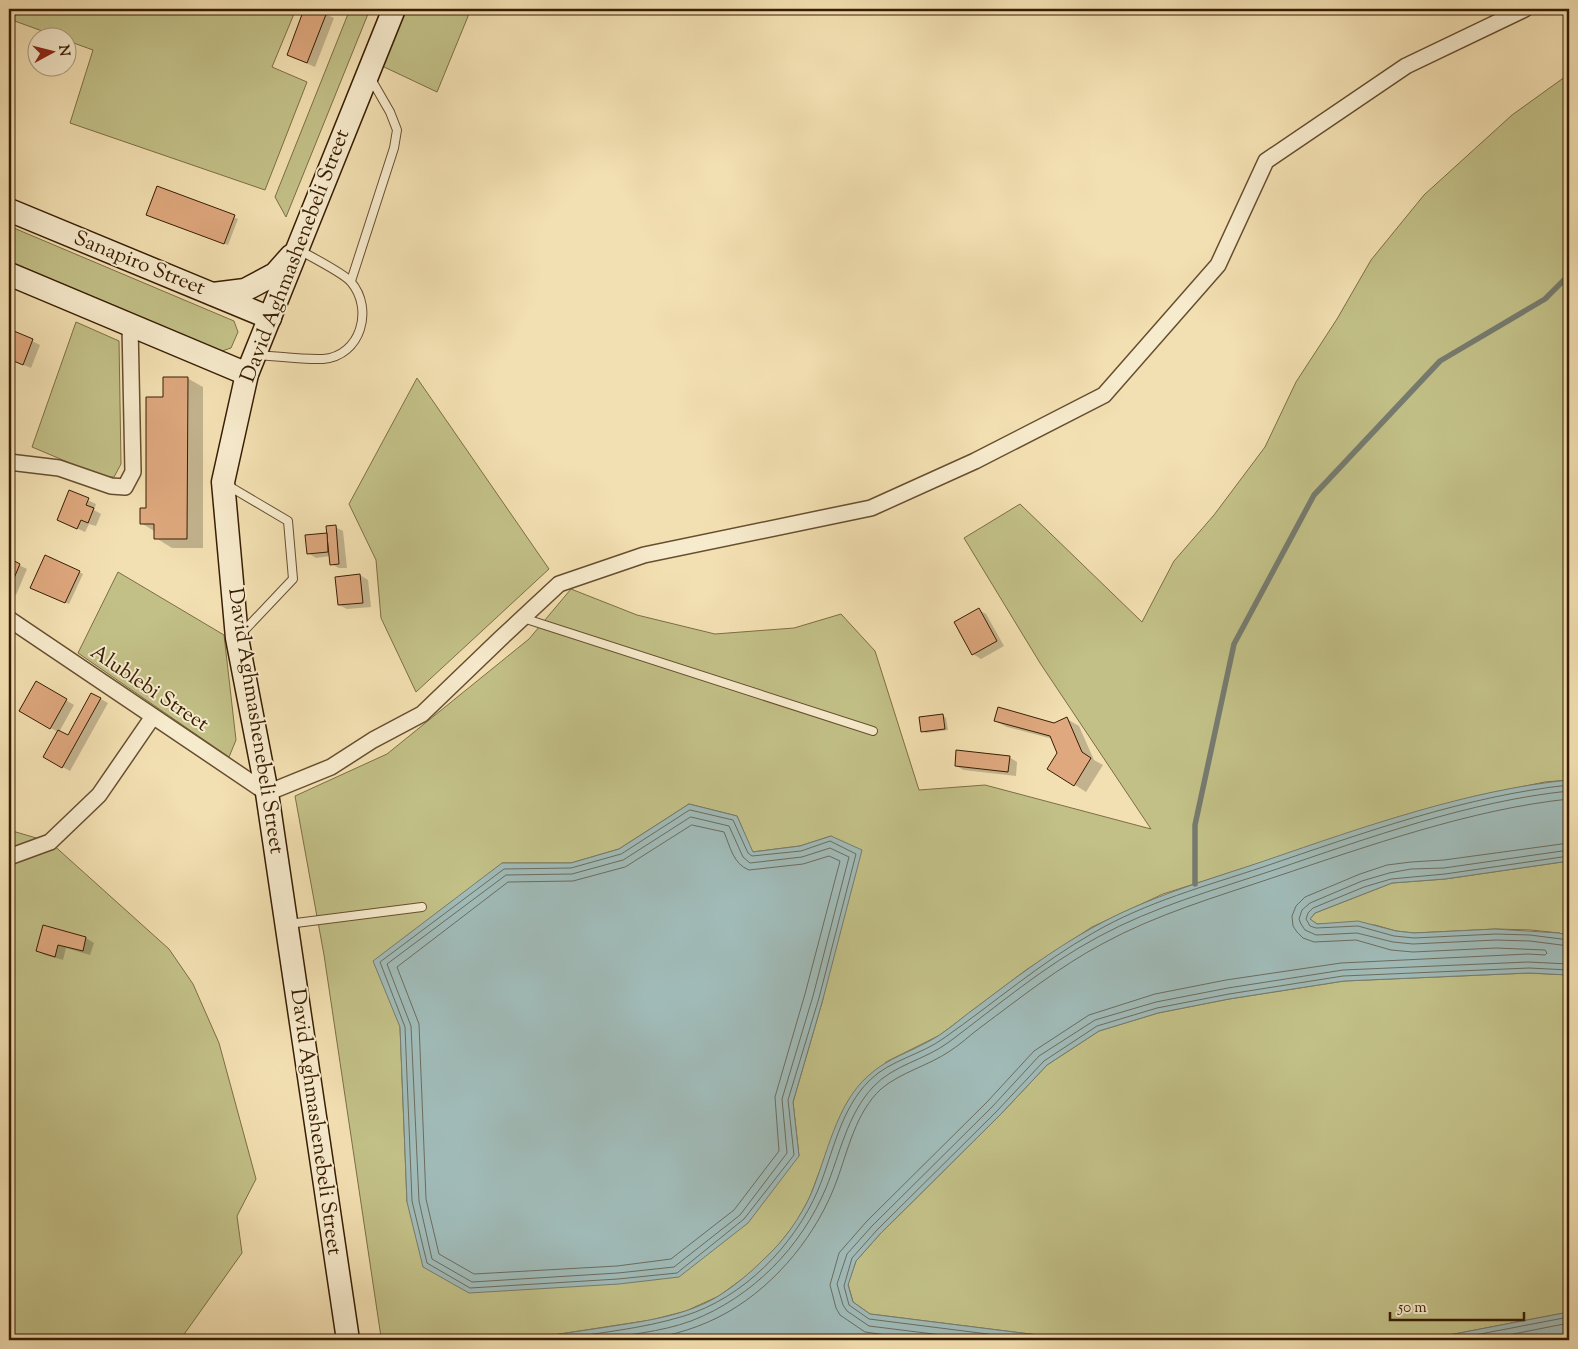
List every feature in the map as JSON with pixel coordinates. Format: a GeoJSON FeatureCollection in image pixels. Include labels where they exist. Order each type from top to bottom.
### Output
{"type":"FeatureCollection","features":[{"type":"Feature","properties":{"kind":"main road","name":"David Aghmashenebeli Street"},"geometry":{"type":"LineString","coordinates":[[348,1340],[267,793],[237,638],[223,482],[251,364],[394,9]]}},
{"type":"Feature","properties":{"kind":"main road","name":"Sanapiro Street"},"geometry":{"type":"LineString","coordinates":[[9,210],[270,318]]}},
{"type":"Feature","properties":{"kind":"main road"},"geometry":{"type":"LineString","coordinates":[[212,294],[245,290],[275,274],[297,249]]}},
{"type":"Feature","properties":{"kind":"main road"},"geometry":{"type":"LineString","coordinates":[[9,274],[130,325],[251,364]]}},
{"type":"Feature","properties":{"kind":"street"},"geometry":{"type":"LineString","coordinates":[[267,793],[331,767],[373,740],[422,714],[559,584],[644,555],[871,508],[975,461],[1104,395],[1218,266],[1266,161],[1406,66],[1525,9]]}},
{"type":"Feature","properties":{"kind":"street"},"geometry":{"type":"LineString","coordinates":[[9,462],[59,468],[111,486],[125,487],[133,472],[130,325]]}},
{"type":"Feature","properties":{"kind":"street","name":"Alublebi Street"},"geometry":{"type":"LineString","coordinates":[[9,619],[152,718],[267,793]]}},
{"type":"Feature","properties":{"kind":"street"},"geometry":{"type":"LineString","coordinates":[[9,857],[50,842],[99,795],[152,718]]}},
{"type":"Feature","properties":{"kind":"lane"},"geometry":{"type":"LineString","coordinates":[[351,281],[394,148],[397,130],[390,112],[368,73]]}},
{"type":"Feature","properties":{"kind":"lane"},"geometry":{"type":"LineString","coordinates":[[251,364],[324,359],[338,355],[350,348],[360,332],[362,315],[360,296],[351,281],[297,249]]}},
{"type":"Feature","properties":{"kind":"lane"},"geometry":{"type":"LineString","coordinates":[[223,482],[288,522],[293,578],[237,638]]}},
{"type":"Feature","properties":{"kind":"lane"},"geometry":{"type":"LineString","coordinates":[[523,618],[873,731]]}},
{"type":"Feature","properties":{"kind":"lane"},"geometry":{"type":"LineString","coordinates":[[286,925],[422,907]]}},
{"type":"Feature","properties":{"kind":"shaded area"},"geometry":{"type":"Polygon","coordinates":[[[9,9],[296,9],[272,67],[307,82],[265,190],[70,123],[93,50],[78,45],[78,28],[34,28],[9,19],[9,9]]]}},
{"type":"Feature","properties":{"kind":"shaded area"},"geometry":{"type":"Polygon","coordinates":[[[350,9],[370,9],[286,217],[275,197],[350,9]]]}},
{"type":"Feature","properties":{"kind":"shaded area"},"geometry":{"type":"Polygon","coordinates":[[[405,9],[471,9],[437,92],[382,66],[405,9]]]}},
{"type":"Feature","properties":{"kind":"shaded area"},"geometry":{"type":"Polygon","coordinates":[[[1569,74],[1569,780],[1545,782],[1476,796],[1407,816],[1163,894],[1092,927],[1026,970],[940,1035],[886,1062],[849,1100],[838,1123],[809,1199],[795,1224],[776,1248],[749,1274],[719,1296],[686,1311],[651,1320],[520,1340],[384,1340],[381,1337],[324,955],[295,796],[387,754],[529,639],[571,589],[637,615],[715,634],[794,628],[841,614],[875,651],[919,790],[985,785],[1151,829],[1040,663],[964,538],[1020,504],[1142,622],[1174,561],[1214,515],[1265,447],[1296,382],[1337,319],[1371,260],[1424,195],[1512,115],[1569,74]],[[689,804],[619,849],[571,863],[502,863],[400,1027],[407,1202],[799,1156],[793,1102],[823,999],[831,836],[800,846],[752,852],[737,816],[689,804]]]}},
{"type":"Feature","properties":{"kind":"shaded area"},"geometry":{"type":"Polygon","coordinates":[[[9,226],[234,321],[238,332],[231,348],[222,351],[9,261],[9,226]]]}},
{"type":"Feature","properties":{"kind":"shaded area"},"geometry":{"type":"Polygon","coordinates":[[[76,322],[119,341],[121,464],[114,477],[103,477],[32,447],[76,322]]]}},
{"type":"Feature","properties":{"kind":"shaded area"},"geometry":{"type":"Polygon","coordinates":[[[417,378],[549,569],[416,692],[381,618],[376,560],[349,504],[417,378]]]}},
{"type":"Feature","properties":{"kind":"shaded area"},"geometry":{"type":"Polygon","coordinates":[[[118,572],[224,635],[236,740],[229,757],[78,653],[118,572]]]}},
{"type":"Feature","properties":{"kind":"shaded area"},"geometry":{"type":"Polygon","coordinates":[[[9,830],[50,842],[169,949],[193,984],[219,1043],[256,1179],[237,1216],[242,1253],[180,1340],[9,1340],[9,830]]]}},
{"type":"Feature","properties":{"kind":"shaded area"},"geometry":{"type":"Polygon","coordinates":[[[1569,861],[1569,936],[1531,930],[1496,929],[1414,933],[1396,931],[1375,925],[1317,924],[1310,919],[1315,913],[1392,883],[1445,879],[1569,861]]]}},
{"type":"Feature","properties":{"kind":"shaded area"},"geometry":{"type":"Polygon","coordinates":[[[1529,973],[1569,975],[1569,1312],[1423,1340],[1078,1340],[870,1314],[853,1302],[848,1284],[856,1261],[880,1234],[1000,1115],[1047,1065],[1099,1031],[1158,1013],[1229,999],[1344,981],[1529,973]]]}},
{"type":"Feature","properties":{"kind":"water"},"geometry":{"type":"Polygon","coordinates":[[[1569,780],[1569,861],[1445,879],[1392,883],[1315,913],[1310,919],[1317,924],[1358,921],[1396,931],[1414,933],[1495,929],[1559,933],[1569,936],[1569,975],[1529,973],[1344,981],[1229,999],[1158,1013],[1099,1031],[1047,1065],[1000,1115],[880,1234],[856,1261],[848,1285],[853,1302],[870,1314],[1078,1340],[520,1340],[665,1317],[694,1308],[732,1287],[771,1252],[797,1220],[811,1194],[840,1116],[857,1088],[868,1076],[884,1064],[938,1036],[1034,965],[1092,928],[1134,907],[1178,890],[1416,811],[1493,792],[1569,780]]]}},
{"type":"Feature","properties":{"kind":"water"},"geometry":{"type":"Polygon","coordinates":[[[689,804],[737,816],[753,852],[800,846],[831,836],[862,850],[823,999],[793,1102],[799,1156],[748,1223],[679,1277],[619,1284],[469,1293],[423,1267],[407,1202],[400,1027],[373,961],[502,863],[571,863],[619,849],[689,804]]]}},
{"type":"Feature","properties":{"kind":"water"},"geometry":{"type":"Polygon","coordinates":[[[1569,1312],[1569,1340],[1423,1340],[1569,1312]]]}},
{"type":"Feature","properties":{"kind":"building"},"geometry":{"type":"Polygon","coordinates":[[[304,9],[317,9],[327,12],[307,63],[287,55],[304,9]]]}},
{"type":"Feature","properties":{"kind":"building"},"geometry":{"type":"Polygon","coordinates":[[[157,186],[235,215],[224,244],[146,215],[157,186]]]}},
{"type":"Feature","properties":{"kind":"building"},"geometry":{"type":"Polygon","coordinates":[[[9,329],[33,339],[23,365],[9,359],[9,329]]]}},
{"type":"Feature","properties":{"kind":"building"},"geometry":{"type":"Polygon","coordinates":[[[163,377],[188,377],[187,539],[154,539],[154,524],[140,524],[140,508],[146,508],[146,397],[163,397],[163,377]]]}},
{"type":"Feature","properties":{"kind":"building"},"geometry":{"type":"Polygon","coordinates":[[[69,490],[89,498],[86,505],[94,508],[88,523],[81,520],[77,529],[57,520],[69,490]]]}},
{"type":"Feature","properties":{"kind":"building"},"geometry":{"type":"Polygon","coordinates":[[[336,525],[339,564],[330,565],[326,526],[336,525]]]}},
{"type":"Feature","properties":{"kind":"building"},"geometry":{"type":"Polygon","coordinates":[[[327,533],[328,552],[307,554],[305,535],[327,533]]]}},
{"type":"Feature","properties":{"kind":"building"},"geometry":{"type":"Polygon","coordinates":[[[45,555],[80,571],[65,603],[30,588],[45,555]]]}},
{"type":"Feature","properties":{"kind":"building"},"geometry":{"type":"Polygon","coordinates":[[[9,558],[20,564],[9,590],[9,558]]]}},
{"type":"Feature","properties":{"kind":"building"},"geometry":{"type":"Polygon","coordinates":[[[360,574],[363,603],[338,605],[335,577],[360,574]]]}},
{"type":"Feature","properties":{"kind":"building"},"geometry":{"type":"Polygon","coordinates":[[[979,608],[997,641],[972,655],[954,622],[979,608]]]}},
{"type":"Feature","properties":{"kind":"building"},"geometry":{"type":"Polygon","coordinates":[[[36,681],[67,699],[50,729],[19,711],[36,681]]]}},
{"type":"Feature","properties":{"kind":"building"},"geometry":{"type":"Polygon","coordinates":[[[91,693],[101,698],[62,768],[43,757],[58,730],[68,735],[91,693]]]}},
{"type":"Feature","properties":{"kind":"building"},"geometry":{"type":"Polygon","coordinates":[[[998,707],[1054,723],[1067,717],[1082,752],[1091,758],[1074,786],[1047,769],[1057,753],[1050,736],[994,721],[998,707]]]}},
{"type":"Feature","properties":{"kind":"building"},"geometry":{"type":"Polygon","coordinates":[[[943,714],[945,729],[921,732],[919,717],[943,714]]]}},
{"type":"Feature","properties":{"kind":"building"},"geometry":{"type":"Polygon","coordinates":[[[956,750],[1010,756],[1008,772],[955,766],[956,750]]]}},
{"type":"Feature","properties":{"kind":"building"},"geometry":{"type":"Polygon","coordinates":[[[43,925],[86,937],[83,951],[58,945],[55,957],[36,951],[43,925]]]}},
{"type":"Feature","properties":{"kind":"waterway"},"geometry":{"type":"LineString","coordinates":[[1195,884],[1195,825],[1234,644],[1314,495],[1440,361],[1545,299],[1569,275]]}}]}
